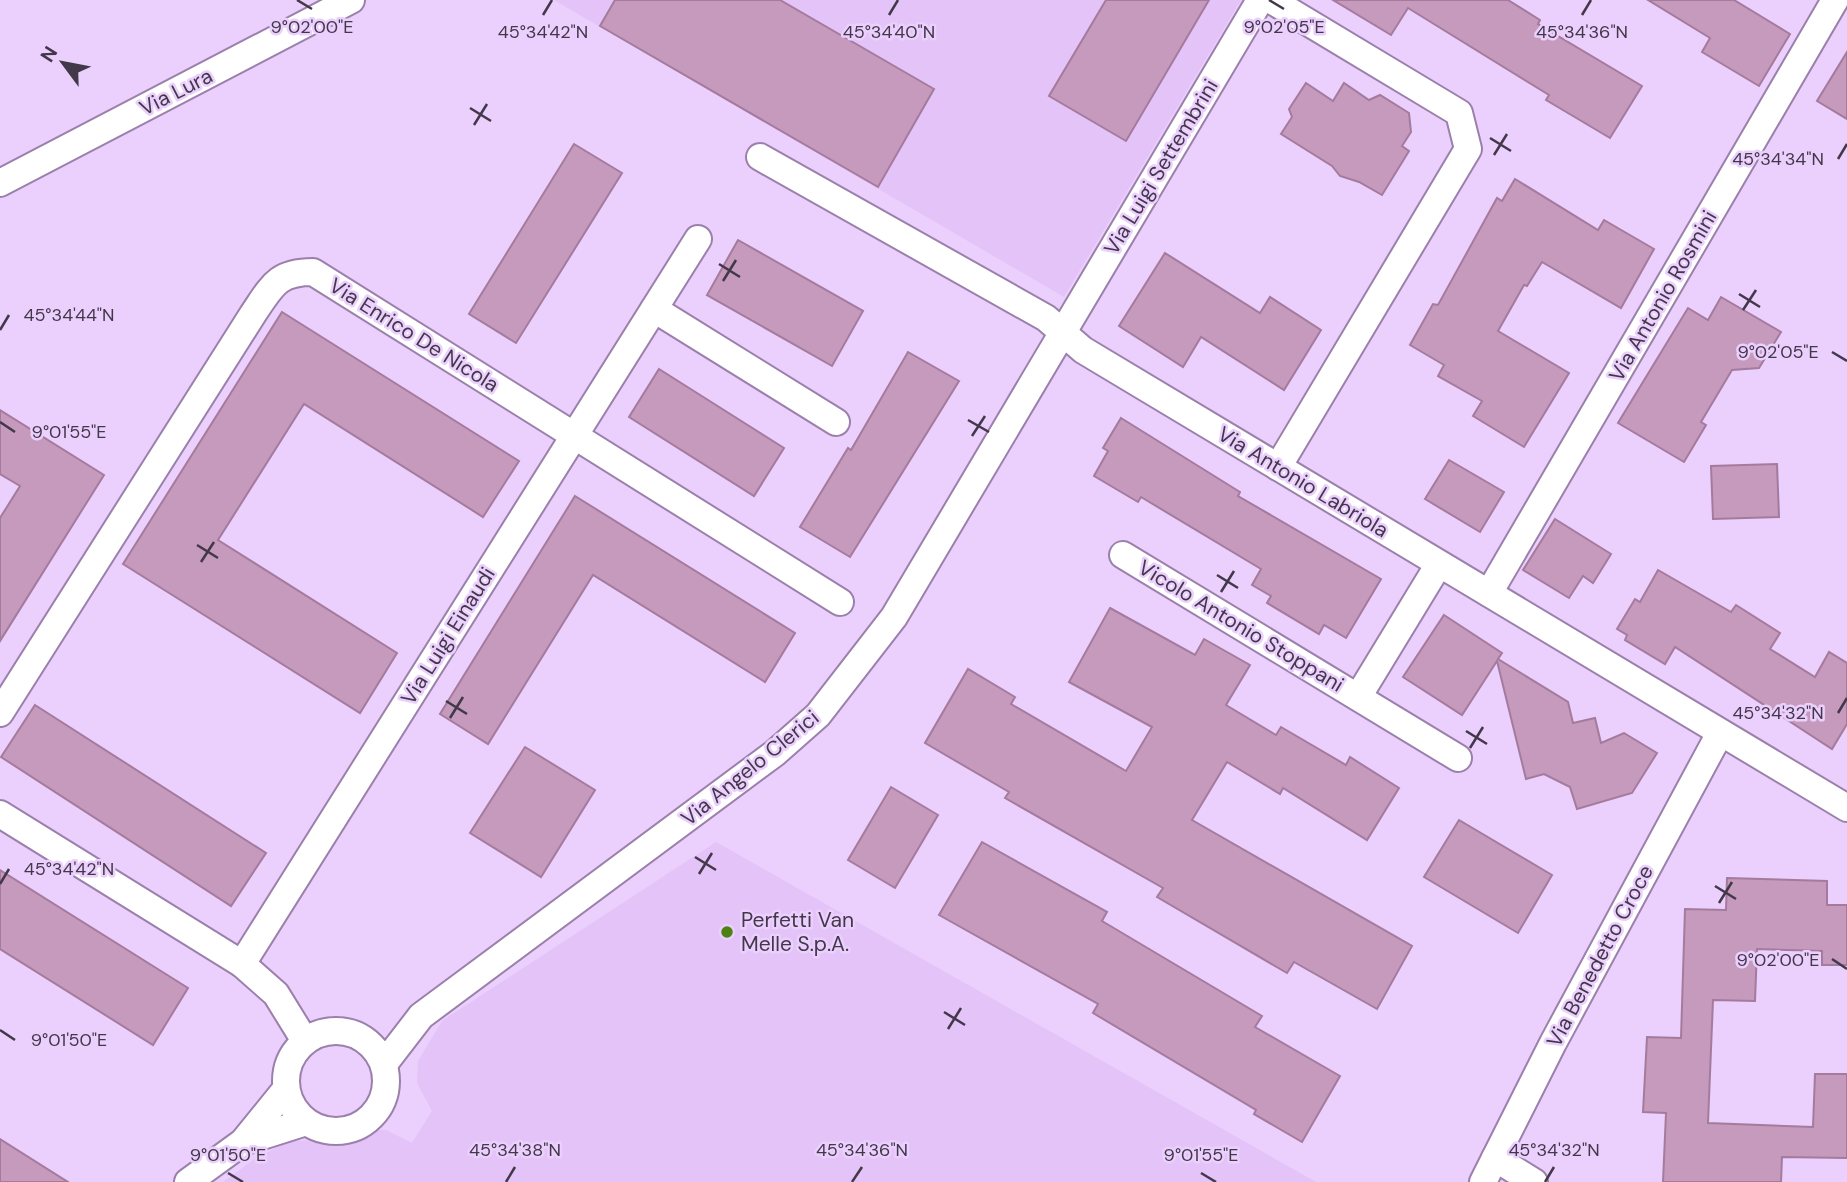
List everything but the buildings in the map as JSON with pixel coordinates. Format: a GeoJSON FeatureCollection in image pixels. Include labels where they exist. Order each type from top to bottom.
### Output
{"type":"FeatureCollection","features":[{"type":"Feature","properties":{"kind":"street","name":"Via Lura"},"geometry":{"type":"LineString","coordinates":[[0,183],[351,0]]}},
{"type":"Feature","properties":{"kind":"street","name":"Via Luigi Settembrini"},"geometry":{"type":"LineString","coordinates":[[1062,334],[1260,0]]}},
{"type":"Feature","properties":{"kind":"street"},"geometry":{"type":"LineString","coordinates":[[1271,0],[1459,113],[1468,149],[1278,467]]}},
{"type":"Feature","properties":{"kind":"street","name":"Via Antonio Rosmini"},"geometry":{"type":"LineString","coordinates":[[1489,593],[1835,0]]}},
{"type":"Feature","properties":{"kind":"street","name":"Via Antonio Labriola"},"geometry":{"type":"LineString","coordinates":[[760,157],[1046,318],[1083,350],[1847,808]]}},
{"type":"Feature","properties":{"kind":"street","name":"Via Luigi Einaudi"},"geometry":{"type":"LineString","coordinates":[[242,964],[698,239]]}},
{"type":"Feature","properties":{"kind":"street","name":"Via Enrico De Nicola"},"geometry":{"type":"LineString","coordinates":[[0,713],[253,314],[274,284],[291,272],[313,272],[840,602]]}},
{"type":"Feature","properties":{"kind":"street"},"geometry":{"type":"LineString","coordinates":[[654,309],[836,422]]}},
{"type":"Feature","properties":{"kind":"street","name":"Via Angelo Clerici"},"geometry":{"type":"LineString","coordinates":[[384,1064],[421,1016],[775,754],[818,715],[894,617],[1062,334]]}},
{"type":"Feature","properties":{"kind":"street","name":"Vicolo Antonio Stoppani"},"geometry":{"type":"LineString","coordinates":[[1124,555],[1458,758]]}},
{"type":"Feature","properties":{"kind":"street","name":"Vicolo Antonio Stoppani"},"geometry":{"type":"LineString","coordinates":[[1358,697],[1439,564]]}},
{"type":"Feature","properties":{"kind":"street","name":"Via Benedetto Croce"},"geometry":{"type":"LineString","coordinates":[[1483,1182],[1720,733]]}},
{"type":"Feature","properties":{"kind":"street"},"geometry":{"type":"LineString","coordinates":[[0,814],[242,964],[276,994],[305,1041]]}},
{"type":"Feature","properties":{"kind":"street","name":"Via Angelo Clerici"},"geometry":{"type":"LineString","coordinates":[[359,1036],[421,1016]]}},
{"type":"Feature","properties":{"kind":"street"},"geometry":{"type":"LineString","coordinates":[[331,1031],[359,1036],[370,1043],[384,1064],[385,1093],[368,1120],[354,1128],[337,1131],[321,1129],[306,1122],[297,1113],[286,1089],[289,1062],[305,1041],[331,1031]]}},
{"type":"Feature","properties":{"kind":"street"},"geometry":{"type":"LineString","coordinates":[[188,1182],[243,1142],[286,1089]]}},
{"type":"Feature","properties":{"kind":"street"},"geometry":{"type":"LineString","coordinates":[[243,1142],[306,1122]]}},
{"type":"Feature","properties":{"kind":"street"},"geometry":{"type":"LineString","coordinates":[[1495,1158],[1534,1182]]}},
{"type":"Feature","properties":{"kind":"shaded area"},"geometry":{"type":"Polygon","coordinates":[[[554,0],[1241,0],[1064,297],[554,0]]]}},
{"type":"Feature","properties":{"kind":"shaded area","name":"Perfetti Van Melle S.p.A."},"geometry":{"type":"Polygon","coordinates":[[[716,842],[1316,1182],[223,1182],[256,1158],[290,1141],[344,1139],[372,1130],[386,1130],[412,1143],[432,1111],[417,1083],[418,1061],[442,1021],[716,842]]]}},
{"type":"Feature","properties":{"kind":"place","name":"Perfetti Van Melle S.p.A."},"geometry":{"type":"Point","coordinates":[727,932]}}]}
